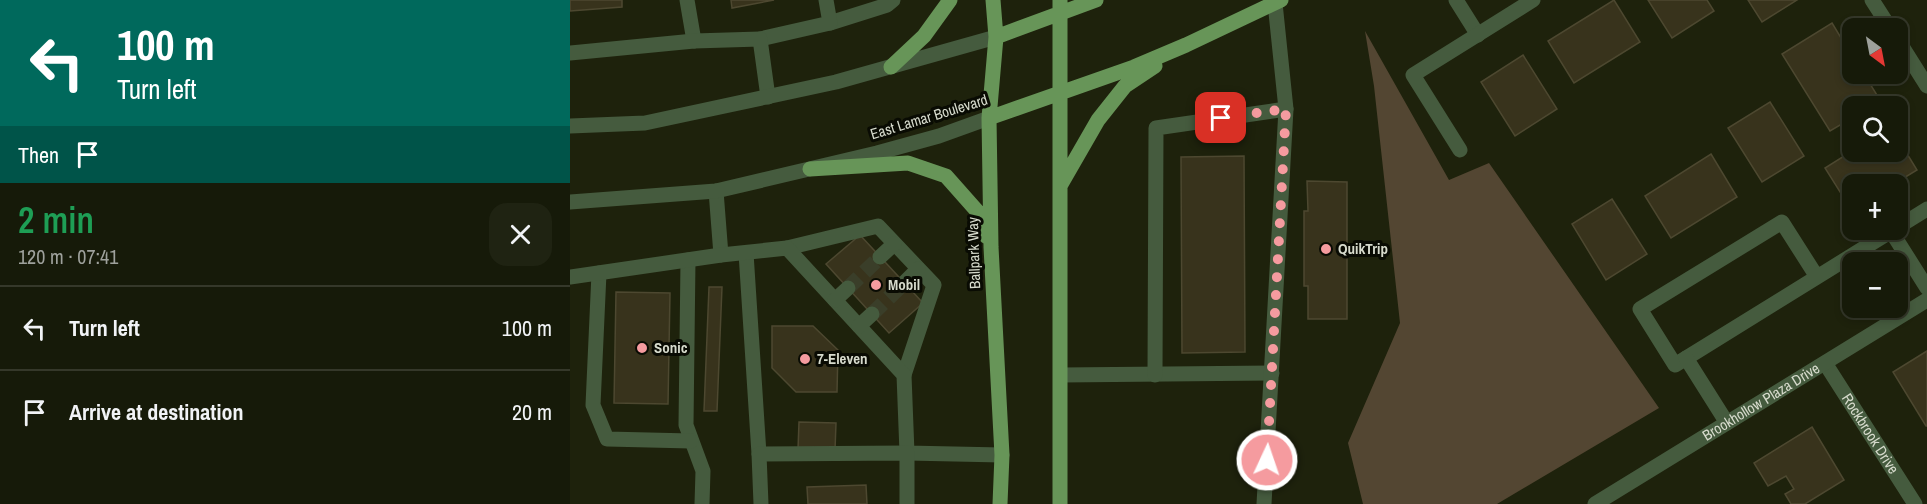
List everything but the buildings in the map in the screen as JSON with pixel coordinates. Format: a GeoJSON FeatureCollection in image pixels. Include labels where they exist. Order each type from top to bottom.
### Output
{"type":"FeatureCollection","features":[{"type":"Feature","properties":{"kind":"main road"},"geometry":{"type":"LineString","coordinates":[[891,67],[924,36],[950,0]]}},
{"type":"Feature","properties":{"kind":"main road","name":"Ballpark Way"},"geometry":{"type":"LineString","coordinates":[[993,0],[996,37],[989,118],[991,247],[1002,455],[1000,504]]}},
{"type":"Feature","properties":{"kind":"main road"},"geometry":{"type":"LineString","coordinates":[[996,37],[1060,7],[1096,0]]}},
{"type":"Feature","properties":{"kind":"main road","name":"East Lamar Boulevard"},"geometry":{"type":"LineString","coordinates":[[989,118],[1134,67],[1278,2]]}},
{"type":"Feature","properties":{"kind":"main road"},"geometry":{"type":"LineString","coordinates":[[1060,7],[1060,504]]}},
{"type":"Feature","properties":{"kind":"main road"},"geometry":{"type":"LineString","coordinates":[[1060,186],[1098,120],[1125,86],[1186,45]]}},
{"type":"Feature","properties":{"kind":"main road"},"geometry":{"type":"LineString","coordinates":[[810,169],[908,163],[946,176],[977,211],[991,247]]}},
{"type":"Feature","properties":{"kind":"street"},"geometry":{"type":"LineString","coordinates":[[687,0],[694,41]]}},
{"type":"Feature","properties":{"kind":"street"},"geometry":{"type":"LineString","coordinates":[[826,0],[830,23]]}},
{"type":"Feature","properties":{"kind":"street"},"geometry":{"type":"LineString","coordinates":[[570,53],[694,41],[760,39],[830,23],[887,5],[893,0]]}},
{"type":"Feature","properties":{"kind":"street"},"geometry":{"type":"LineString","coordinates":[[1456,0],[1478,35]]}},
{"type":"Feature","properties":{"kind":"street"},"geometry":{"type":"LineString","coordinates":[[1460,150],[1413,75],[1533,0]]}},
{"type":"Feature","properties":{"kind":"street"},"geometry":{"type":"LineString","coordinates":[[1872,0],[1884,18]]}},
{"type":"Feature","properties":{"kind":"street"},"geometry":{"type":"LineString","coordinates":[[1264,504],[1286,109],[1278,2]]}},
{"type":"Feature","properties":{"kind":"street"},"geometry":{"type":"LineString","coordinates":[[570,126],[645,123],[768,97],[891,67],[996,37]]}},
{"type":"Feature","properties":{"kind":"street"},"geometry":{"type":"LineString","coordinates":[[760,39],[768,97]]}},
{"type":"Feature","properties":{"kind":"street"},"geometry":{"type":"LineString","coordinates":[[1908,56],[1927,86]]}},
{"type":"Feature","properties":{"kind":"street"},"geometry":{"type":"LineString","coordinates":[[1155,375],[1156,128],[1286,109]]}},
{"type":"Feature","properties":{"kind":"street","name":"East Lamar Boulevard"},"geometry":{"type":"LineString","coordinates":[[570,202],[716,191],[939,136],[989,118]]}},
{"type":"Feature","properties":{"kind":"street"},"geometry":{"type":"LineString","coordinates":[[716,191],[721,255]]}},
{"type":"Feature","properties":{"kind":"street"},"geometry":{"type":"LineString","coordinates":[[1908,223],[1924,216]]}},
{"type":"Feature","properties":{"kind":"street"},"geometry":{"type":"LineString","coordinates":[[1817,278],[1782,222],[1640,309],[1675,365],[1817,278],[1877,240]]}},
{"type":"Feature","properties":{"kind":"street"},"geometry":{"type":"LineString","coordinates":[[570,277],[721,255],[787,248],[878,226],[934,285],[904,375],[907,504]]}},
{"type":"Feature","properties":{"kind":"street"},"geometry":{"type":"LineString","coordinates":[[1900,240],[1927,288]]}},
{"type":"Feature","properties":{"kind":"street"},"geometry":{"type":"LineString","coordinates":[[880,257],[894,244]]}},
{"type":"Feature","properties":{"kind":"street"},"geometry":{"type":"LineString","coordinates":[[787,248],[904,375]]}},
{"type":"Feature","properties":{"kind":"street"},"geometry":{"type":"LineString","coordinates":[[746,253],[761,504]]}},
{"type":"Feature","properties":{"kind":"street"},"geometry":{"type":"LineString","coordinates":[[688,260],[686,425],[703,471],[702,504]]}},
{"type":"Feature","properties":{"kind":"street"},"geometry":{"type":"LineString","coordinates":[[904,283],[918,269]]}},
{"type":"Feature","properties":{"kind":"street"},"geometry":{"type":"LineString","coordinates":[[600,273],[593,405],[607,439],[692,441]]}},
{"type":"Feature","properties":{"kind":"street"},"geometry":{"type":"LineString","coordinates":[[835,300],[848,288]]}},
{"type":"Feature","properties":{"kind":"street","name":"Brookhollow Plaza Drive"},"geometry":{"type":"LineString","coordinates":[[1595,504],[1927,300]]}},
{"type":"Feature","properties":{"kind":"street"},"geometry":{"type":"LineString","coordinates":[[859,326],[872,314]]}},
{"type":"Feature","properties":{"kind":"street"},"geometry":{"type":"LineString","coordinates":[[1686,358],[1727,423]]}},
{"type":"Feature","properties":{"kind":"street","name":"Rockbrook Drive"},"geometry":{"type":"LineString","coordinates":[[1825,363],[1915,504]]}},
{"type":"Feature","properties":{"kind":"street"},"geometry":{"type":"LineString","coordinates":[[1061,375],[1272,374]]}},
{"type":"Feature","properties":{"kind":"street"},"geometry":{"type":"LineString","coordinates":[[759,454],[1002,455]]}},
{"type":"Feature","properties":{"kind":"shaded area"},"geometry":{"type":"Polygon","coordinates":[[[1365,31],[1449,180],[1489,163],[1659,408],[1497,504],[1363,504],[1348,443],[1400,323],[1374,86],[1365,31]]]}},
{"type":"Feature","properties":{"kind":"tunnel"},"geometry":{"type":"LineString","coordinates":[[848,288],[880,257]]}},
{"type":"Feature","properties":{"kind":"tunnel"},"geometry":{"type":"LineString","coordinates":[[872,314],[904,283]]}},
{"type":"Feature","properties":{"kind":"place","name":"QuikTrip"},"geometry":{"type":"Point","coordinates":[1326,249]}},
{"type":"Feature","properties":{"kind":"place","name":"Mobil"},"geometry":{"type":"Point","coordinates":[876,285]}},
{"type":"Feature","properties":{"kind":"place","name":"Sonic"},"geometry":{"type":"Point","coordinates":[642,348]}},
{"type":"Feature","properties":{"kind":"place","name":"7-Eleven"},"geometry":{"type":"Point","coordinates":[805,359]}},
{"type":"Feature","properties":{"kind":"route"},"geometry":{"type":"LineString","coordinates":[[1221,118],[1286,109],[1267,460]]}}]}
